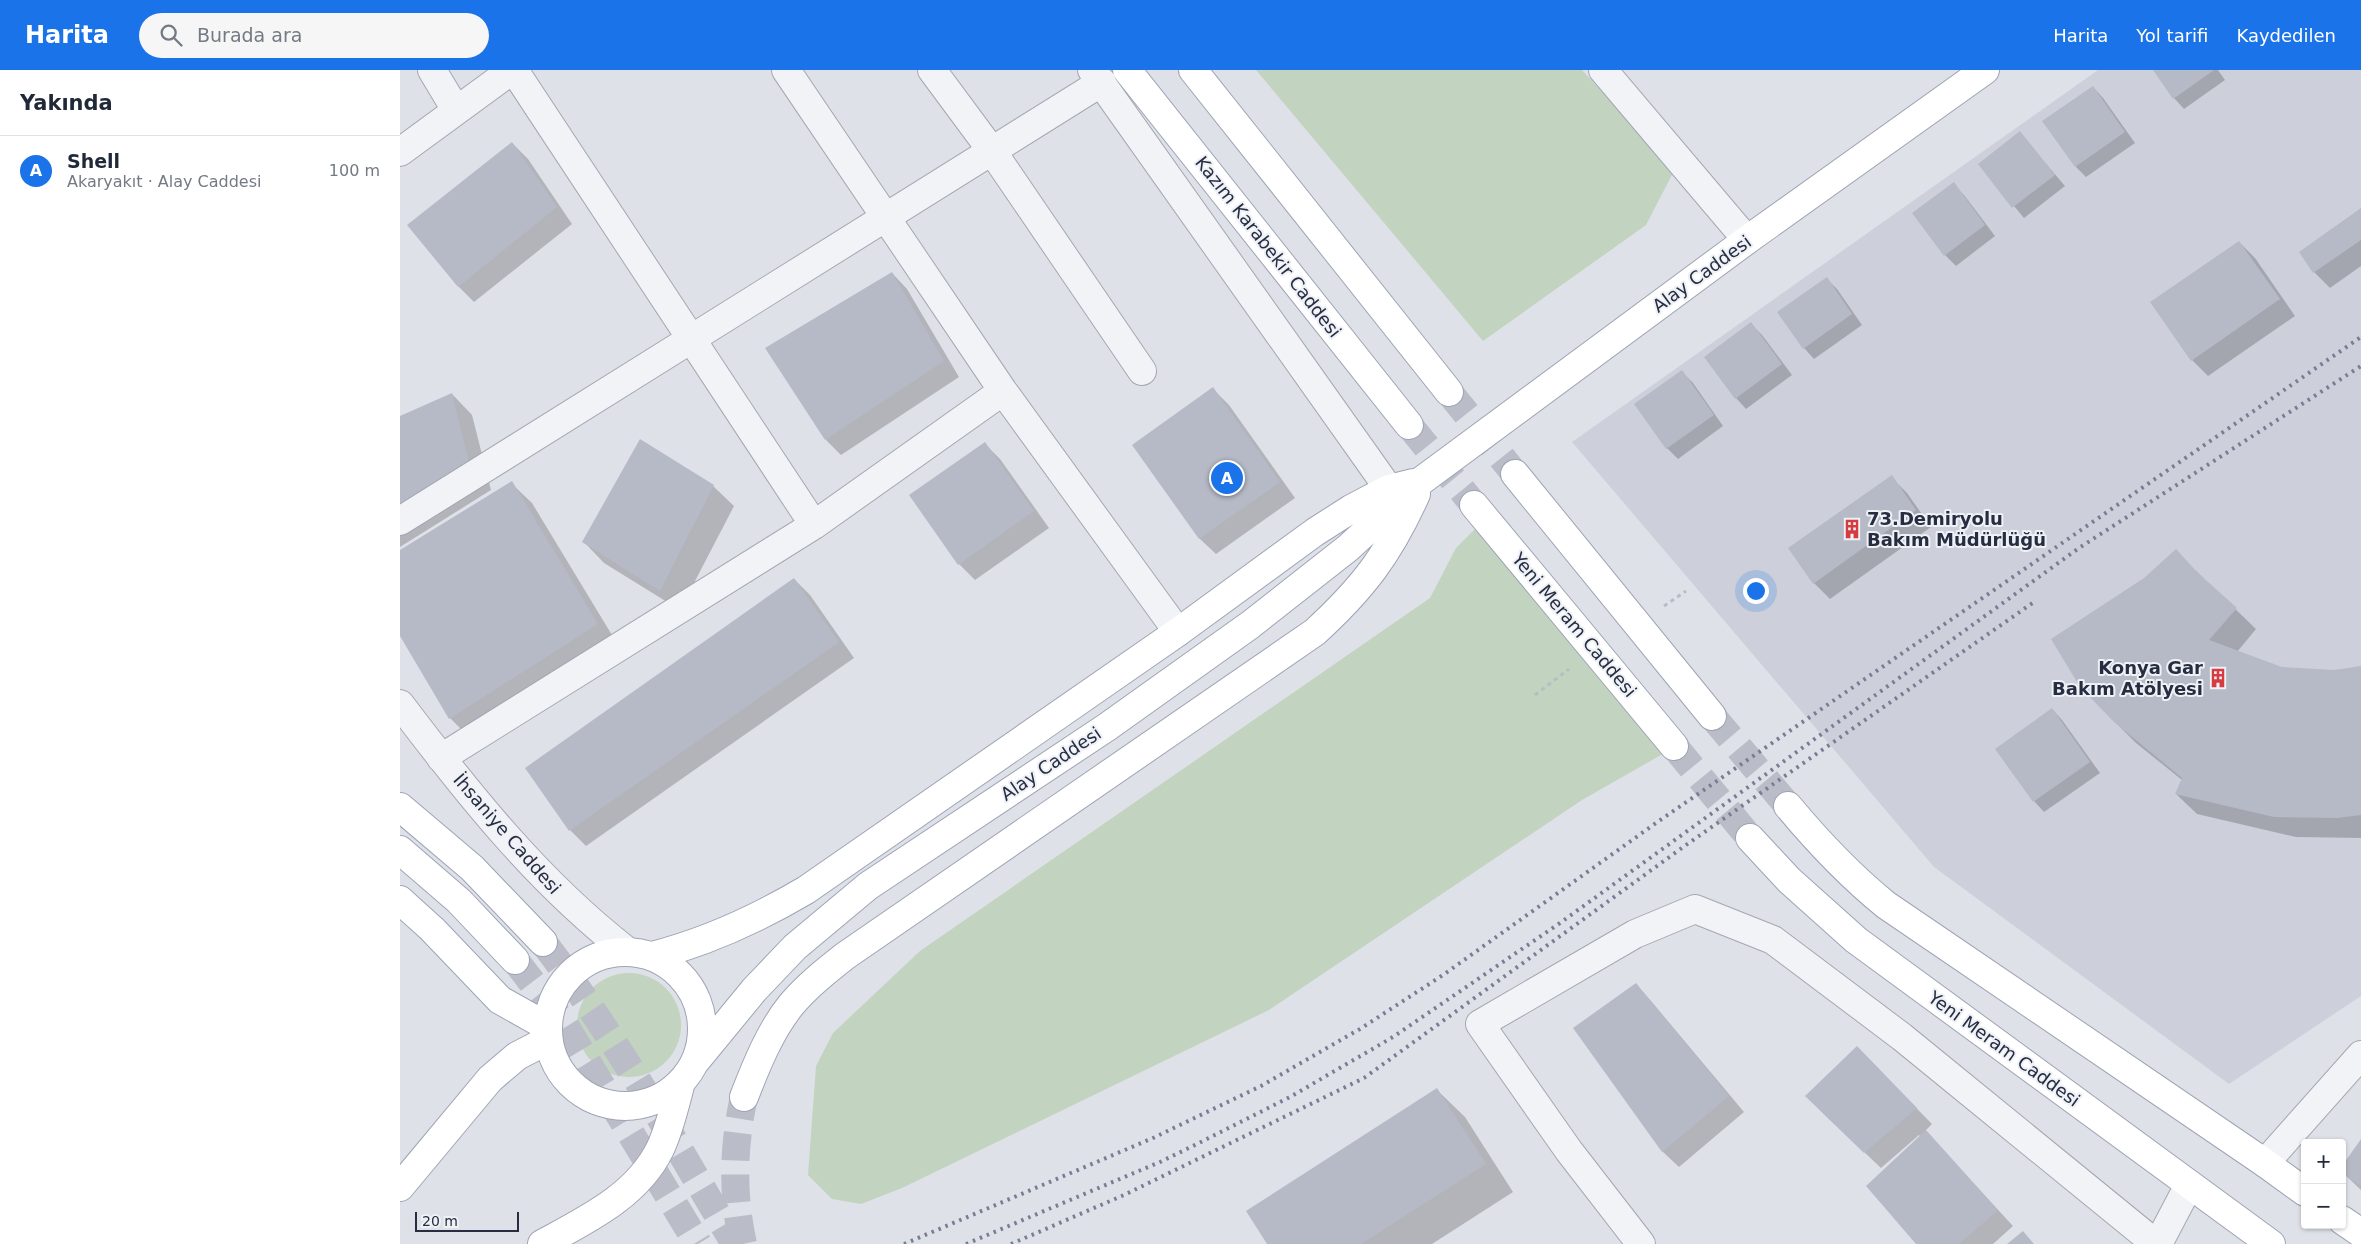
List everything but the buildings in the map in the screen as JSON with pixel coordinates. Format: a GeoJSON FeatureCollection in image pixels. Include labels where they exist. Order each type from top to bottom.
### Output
{"type":"FeatureCollection","features":[{"type":"Feature","properties":{"kind":"main road","name":"Kazım Karabekir Caddesi"},"geometry":{"type":"LineString","coordinates":[[1127,70],[1409,425]]}},
{"type":"Feature","properties":{"kind":"main road"},"geometry":{"type":"LineString","coordinates":[[1193,70],[1449,392]]}},
{"type":"Feature","properties":{"kind":"main road","name":"Alay Caddesi"},"geometry":{"type":"LineString","coordinates":[[688,1072],[754,990],[795,947],[868,886],[1107,727],[1250,625],[1348,548],[1421,481],[1747,240],[1985,70]]}},
{"type":"Feature","properties":{"kind":"main road"},"geometry":{"type":"LineString","coordinates":[[1515,474],[1712,716]]}},
{"type":"Feature","properties":{"kind":"main road"},"geometry":{"type":"LineString","coordinates":[[744,1097],[765,1049],[790,1006],[824,972],[1315,632],[1348,602],[1376,568],[1401,526],[1421,481]]}},
{"type":"Feature","properties":{"kind":"main road","name":"Alay Caddesi"},"geometry":{"type":"LineString","coordinates":[[639,954],[707,940],[772,910],[806,890],[1178,632],[1315,532],[1351,509],[1390,489],[1421,481]]}},
{"type":"Feature","properties":{"kind":"main road","name":"Yeni Meram Caddesi"},"geometry":{"type":"LineString","coordinates":[[1474,505],[1674,746]]}},
{"type":"Feature","properties":{"kind":"main road"},"geometry":{"type":"LineString","coordinates":[[1788,806],[1821,845],[1852,877],[1886,905],[2301,1189]]}},
{"type":"Feature","properties":{"kind":"main road"},"geometry":{"type":"LineString","coordinates":[[400,807],[472,868],[543,942]]}},
{"type":"Feature","properties":{"kind":"main road","name":"Yeni Meram Caddesi"},"geometry":{"type":"LineString","coordinates":[[1750,838],[1789,880],[1856,940],[2271,1244]]}},
{"type":"Feature","properties":{"kind":"main road"},"geometry":{"type":"LineString","coordinates":[[400,850],[460,901],[516,960]]}},
{"type":"Feature","properties":{"kind":"main road"},"geometry":{"type":"LineString","coordinates":[[400,900],[432,929],[500,1000],[548,1034]]}},
{"type":"Feature","properties":{"kind":"main road"},"geometry":{"type":"LineString","coordinates":[[542,1244],[619,1198],[642,1176],[660,1149],[702,1037],[700,1012],[691,988],[674,969],[639,954],[605,954],[584,962],[567,977],[554,996],[548,1018],[548,1034],[556,1064],[570,1084],[590,1098],[614,1106],[638,1105],[661,1098],[688,1072]]}},
{"type":"Feature","properties":{"kind":"main road"},"geometry":{"type":"LineString","coordinates":[[400,1187],[490,1079],[517,1056],[548,1034]]}},
{"type":"Feature","properties":{"kind":"main road"},"geometry":{"type":"LineString","coordinates":[[2346,1223],[2361,1233]]}},
{"type":"Feature","properties":{"kind":"street"},"geometry":{"type":"LineString","coordinates":[[432,70],[456,110]]}},
{"type":"Feature","properties":{"kind":"street"},"geometry":{"type":"LineString","coordinates":[[400,152],[513,70],[814,525]]}},
{"type":"Feature","properties":{"kind":"street"},"geometry":{"type":"LineString","coordinates":[[786,70],[1003,391],[1178,632]]}},
{"type":"Feature","properties":{"kind":"street"},"geometry":{"type":"LineString","coordinates":[[932,70],[992,151],[1142,371]]}},
{"type":"Feature","properties":{"kind":"street"},"geometry":{"type":"LineString","coordinates":[[1602,70],[1747,240]]}},
{"type":"Feature","properties":{"kind":"street"},"geometry":{"type":"LineString","coordinates":[[400,521],[992,151],[1097,76],[1390,489]]}},
{"type":"Feature","properties":{"kind":"street"},"geometry":{"type":"LineString","coordinates":[[441,758],[814,525],[1003,391]]}},
{"type":"Feature","properties":{"kind":"street","name":"İhsaniye Caddesi"},"geometry":{"type":"LineString","coordinates":[[400,704],[441,758],[539,873],[592,924],[639,954]]}},
{"type":"Feature","properties":{"kind":"street"},"geometry":{"type":"LineString","coordinates":[[1641,1244],[1570,1151],[1480,1024],[1635,934],[1696,909],[1773,940],[1902,1037],[2157,1244],[2189,1185]]}},
{"type":"Feature","properties":{"kind":"street"},"geometry":{"type":"LineString","coordinates":[[2265,1163],[2361,1056]]}},
{"type":"Feature","properties":{"kind":"path"},"geometry":{"type":"LineString","coordinates":[[1663,607],[1686,591]]}},
{"type":"Feature","properties":{"kind":"path"},"geometry":{"type":"LineString","coordinates":[[1535,695],[1573,665]]}},
{"type":"Feature","properties":{"kind":"shaded area"},"geometry":{"type":"Polygon","coordinates":[[[2098,70],[2361,70],[2361,996],[2229,1084],[1934,867],[1572,442],[2098,70]]]}},
{"type":"Feature","properties":{"kind":"green space"},"geometry":{"type":"Polygon","coordinates":[[[1256,70],[1582,70],[1674,171],[1646,225],[1483,341],[1256,70]]]}},
{"type":"Feature","properties":{"kind":"green space"},"geometry":{"type":"Polygon","coordinates":[[[1477,527],[1682,743],[1582,800],[1269,1010],[902,1188],[861,1204],[832,1199],[808,1175],[816,1066],[833,1033],[920,951],[1430,598],[1456,548],[1477,527]]]}},
{"type":"Feature","properties":{"kind":"green space"},"geometry":{"type":"Polygon","coordinates":[[[629,973],[649,977],[666,988],[677,1005],[681,1025],[677,1045],[666,1062],[649,1073],[629,1077],[609,1073],[592,1062],[581,1045],[577,1025],[581,1005],[592,988],[609,977],[629,973]]]}},
{"type":"Feature","properties":{"kind":"tunnel"},"geometry":{"type":"LineString","coordinates":[[1449,392],[1515,474]]}},
{"type":"Feature","properties":{"kind":"tunnel"},"geometry":{"type":"LineString","coordinates":[[1409,425],[1474,505]]}},
{"type":"Feature","properties":{"kind":"tunnel"},"geometry":{"type":"LineString","coordinates":[[1712,716],[1788,806]]}},
{"type":"Feature","properties":{"kind":"tunnel"},"geometry":{"type":"LineString","coordinates":[[1674,746],[1750,838]]}},
{"type":"Feature","properties":{"kind":"tunnel"},"geometry":{"type":"LineString","coordinates":[[543,942],[620,1052],[735,1244]]}},
{"type":"Feature","properties":{"kind":"tunnel"},"geometry":{"type":"LineString","coordinates":[[515,960],[564,1024],[698,1244]]}},
{"type":"Feature","properties":{"kind":"tunnel"},"geometry":{"type":"LineString","coordinates":[[743,1244],[737,1207],[735,1170],[740,1115],[744,1097]]}},
{"type":"Feature","properties":{"kind":"railway"},"geometry":{"type":"LineString","coordinates":[[904,1244],[1153,1138],[1261,1086],[1360,1029],[1443,975],[1656,823],[2361,337]]}},
{"type":"Feature","properties":{"kind":"railway"},"geometry":{"type":"LineString","coordinates":[[966,1244],[1160,1162],[1290,1097],[1393,1037],[1560,923],[2079,548],[2361,366]]}},
{"type":"Feature","properties":{"kind":"railway"},"geometry":{"type":"LineString","coordinates":[[1011,1244],[1124,1195],[1364,1078],[1686,845],[2034,602]]}},
{"type":"Feature","properties":{"kind":"place","name":"Shell"},"geometry":{"type":"Point","coordinates":[1227,478]}},
{"type":"Feature","properties":{"kind":"place","name":"73.Demiryolu Bakım Müdürlüğü"},"geometry":{"type":"Point","coordinates":[1852,529]}},
{"type":"Feature","properties":{"kind":"place","name":"Konya Gar Bakım Atölyesi"},"geometry":{"type":"Point","coordinates":[2218,678]}}]}
